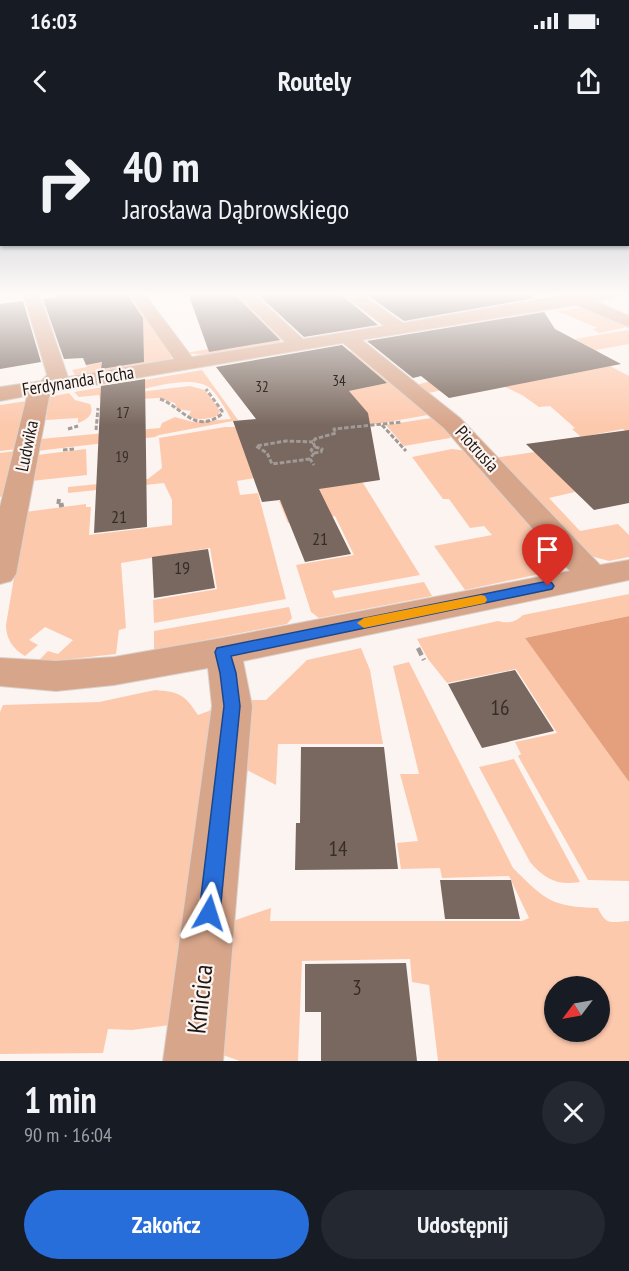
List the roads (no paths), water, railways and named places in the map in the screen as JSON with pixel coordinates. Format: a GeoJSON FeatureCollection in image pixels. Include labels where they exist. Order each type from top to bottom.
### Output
{"type":"FeatureCollection","features":[{"type":"Feature","properties":{"kind":"street","name":"Ludwika"},"geometry":{"type":"LineString","coordinates":[[0,574],[38,397],[58,376],[45,337]]}},
{"type":"Feature","properties":{"kind":"street"},"geometry":{"type":"LineString","coordinates":[[168,337],[187,363]]}},
{"type":"Feature","properties":{"kind":"street"},"geometry":{"type":"LineString","coordinates":[[291,337],[300,345]]}},
{"type":"Feature","properties":{"kind":"street","name":"Ferdynanda Focha"},"geometry":{"type":"LineString","coordinates":[[0,394],[346,337]]}},
{"type":"Feature","properties":{"kind":"street","name":"Piotrusia"},"geometry":{"type":"LineString","coordinates":[[346,337],[452,423],[592,577]]}},
{"type":"Feature","properties":{"kind":"street"},"geometry":{"type":"LineString","coordinates":[[0,672],[47,676],[114,671],[222,652],[629,570]]}},
{"type":"Feature","properties":{"kind":"street","name":"Kmicica"},"geometry":{"type":"LineString","coordinates":[[193,1061],[232,706],[228,673],[222,652]]}}]}
